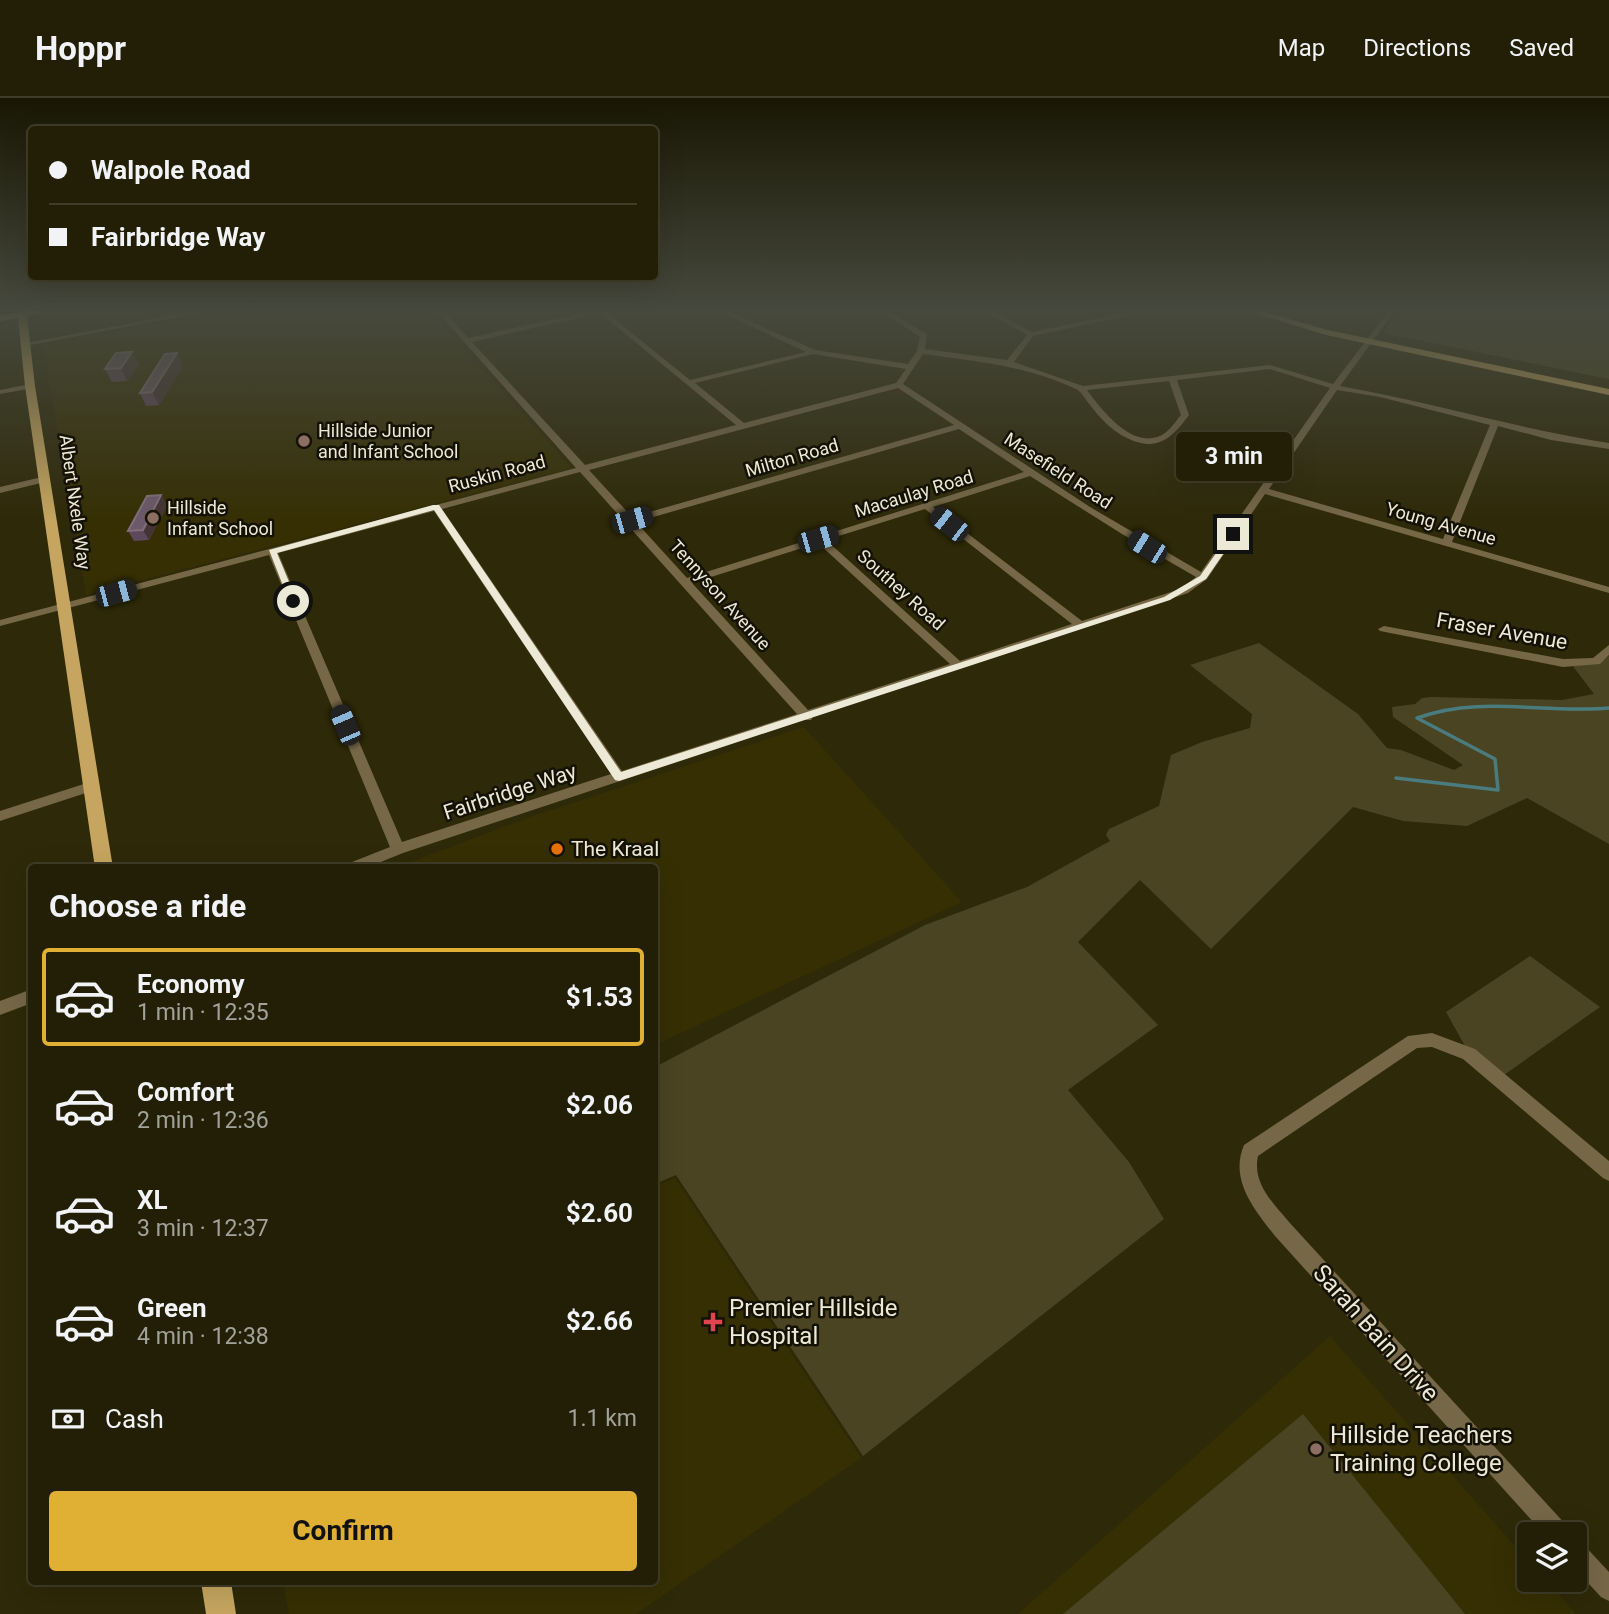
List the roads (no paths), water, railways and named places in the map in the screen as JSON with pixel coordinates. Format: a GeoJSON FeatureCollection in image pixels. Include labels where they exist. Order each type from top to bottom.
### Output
{"type":"FeatureCollection","features":[{"type":"Feature","properties":{"kind":"main road","name":"Albert Nxele Way"},"geometry":{"type":"LineString","coordinates":[[29,380],[103,864]]}},
{"type":"Feature","properties":{"kind":"main road"},"geometry":{"type":"LineString","coordinates":[[1552,380],[1609,392]]}},
{"type":"Feature","properties":{"kind":"main road"},"geometry":{"type":"LineString","coordinates":[[216,1585],[221,1614]]}},
{"type":"Feature","properties":{"kind":"street","name":"Tennyson Avenue"},"geometry":{"type":"LineString","coordinates":[[502,380],[632,520],[807,717]]}},
{"type":"Feature","properties":{"kind":"street"},"geometry":{"type":"LineString","coordinates":[[688,380],[741,425]]}},
{"type":"Feature","properties":{"kind":"street"},"geometry":{"type":"LineString","coordinates":[[691,382],[700,380]]}},
{"type":"Feature","properties":{"kind":"street"},"geometry":{"type":"LineString","coordinates":[[899,385],[902,380]]}},
{"type":"Feature","properties":{"kind":"street"},"geometry":{"type":"LineString","coordinates":[[1058,380],[1082,388],[1150,380]]}},
{"type":"Feature","properties":{"kind":"street"},"geometry":{"type":"LineString","coordinates":[[1082,388],[1109,424],[1138,439],[1159,440],[1167,436],[1185,415],[1173,380]]}},
{"type":"Feature","properties":{"kind":"street"},"geometry":{"type":"LineString","coordinates":[[1311,380],[1573,442],[1609,446]]}},
{"type":"Feature","properties":{"kind":"street","name":"Fairbridge Way"},"geometry":{"type":"LineString","coordinates":[[362,864],[398,849],[1167,598],[1203,578],[1340,380]]}},
{"type":"Feature","properties":{"kind":"street","name":"Ruskin Road"},"geometry":{"type":"LineString","coordinates":[[0,623],[899,385]]}},
{"type":"Feature","properties":{"kind":"street","name":"Masefield Road"},"geometry":{"type":"LineString","coordinates":[[899,385],[1030,473],[1203,578]]}},
{"type":"Feature","properties":{"kind":"street"},"geometry":{"type":"LineString","coordinates":[[0,392],[30,386]]}},
{"type":"Feature","properties":{"kind":"street"},"geometry":{"type":"LineString","coordinates":[[1446,543],[1495,423]]}},
{"type":"Feature","properties":{"kind":"street","name":"Milton Road"},"geometry":{"type":"LineString","coordinates":[[632,520],[961,426]]}},
{"type":"Feature","properties":{"kind":"street","name":"Macaulay Road"},"geometry":{"type":"LineString","coordinates":[[687,581],[1030,473]]}},
{"type":"Feature","properties":{"kind":"street"},"geometry":{"type":"LineString","coordinates":[[0,490],[46,479]]}},
{"type":"Feature","properties":{"kind":"street","name":"Young Avenue"},"geometry":{"type":"LineString","coordinates":[[1264,491],[1609,590]]}},
{"type":"Feature","properties":{"kind":"street"},"geometry":{"type":"LineString","coordinates":[[436,507],[619,777]]}},
{"type":"Feature","properties":{"kind":"street"},"geometry":{"type":"LineString","coordinates":[[928,507],[1082,626]]}},
{"type":"Feature","properties":{"kind":"street","name":"Southey Road"},"geometry":{"type":"LineString","coordinates":[[818,539],[959,666]]}},
{"type":"Feature","properties":{"kind":"street"},"geometry":{"type":"LineString","coordinates":[[272,551],[398,849]]}},
{"type":"Feature","properties":{"kind":"street","name":"Fraser Avenue"},"geometry":{"type":"LineString","coordinates":[[1384,629],[1563,663],[1596,661],[1609,649]]}},
{"type":"Feature","properties":{"kind":"street"},"geometry":{"type":"LineString","coordinates":[[0,816],[90,787]]}},
{"type":"Feature","properties":{"kind":"street"},"geometry":{"type":"LineString","coordinates":[[0,1008],[28,998]]}},
{"type":"Feature","properties":{"kind":"street","name":"Sarah Bain Drive"},"geometry":{"type":"LineString","coordinates":[[1548,1522],[1282,1229],[1255,1195],[1246,1173],[1250,1151],[1414,1041],[1432,1040],[1469,1054],[1609,1172]]}},
{"type":"Feature","properties":{"kind":"street"},"geometry":{"type":"LineString","coordinates":[[1587,1565],[1609,1589]]}},
{"type":"Feature","properties":{"kind":"waterway"},"geometry":{"type":"LineString","coordinates":[[1396,778],[1498,790],[1495,759],[1417,718],[1441,711],[1488,706],[1609,708]]}},
{"type":"Feature","properties":{"kind":"place","name":"Hillside Junior and Infant School"},"geometry":{"type":"Point","coordinates":[304,441]}},
{"type":"Feature","properties":{"kind":"place","name":"Hillside Infant School"},"geometry":{"type":"Point","coordinates":[153,518]}},
{"type":"Feature","properties":{"kind":"place","name":"The Kraal"},"geometry":{"type":"Point","coordinates":[557,849]}},
{"type":"Feature","properties":{"kind":"place","name":"Premier Hillside Hospital"},"geometry":{"type":"Point","coordinates":[713,1322]}},
{"type":"Feature","properties":{"kind":"place","name":"Hillside Teachers Training College"},"geometry":{"type":"Point","coordinates":[1316,1449]}}]}
